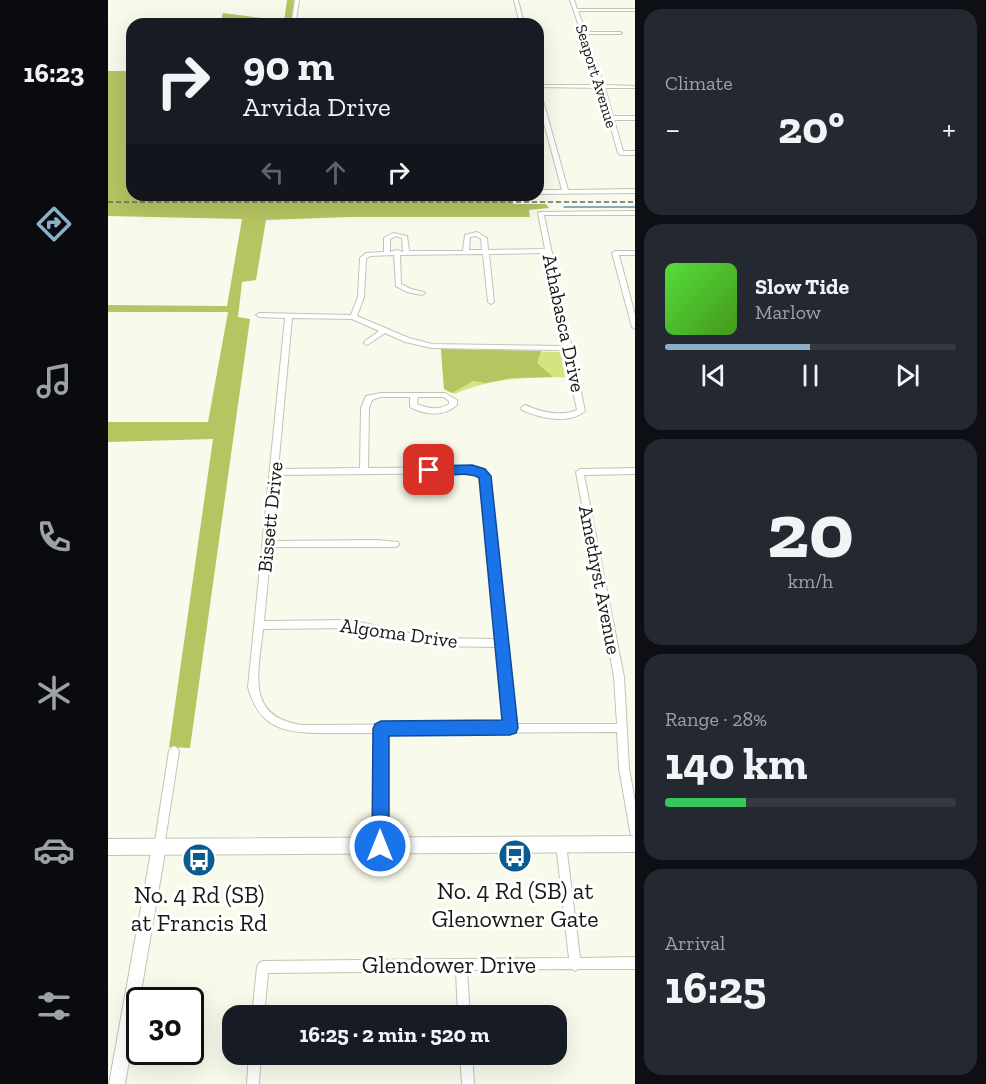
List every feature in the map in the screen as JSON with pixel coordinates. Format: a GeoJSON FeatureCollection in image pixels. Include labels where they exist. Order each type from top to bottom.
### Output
{"type":"FeatureCollection","features":[{"type":"Feature","properties":{"kind":"main road"},"geometry":{"type":"LineString","coordinates":[[108,847],[635,844]]}},
{"type":"Feature","properties":{"kind":"street"},"geometry":{"type":"LineString","coordinates":[[294,18],[297,0]]}},
{"type":"Feature","properties":{"kind":"street"},"geometry":{"type":"LineString","coordinates":[[516,0],[520,18]]}},
{"type":"Feature","properties":{"kind":"street","name":"Seaport Avenue"},"geometry":{"type":"LineString","coordinates":[[572,0],[602,85],[621,153],[635,153]]}},
{"type":"Feature","properties":{"kind":"street"},"geometry":{"type":"LineString","coordinates":[[575,10],[635,10]]}},
{"type":"Feature","properties":{"kind":"street"},"geometry":{"type":"LineString","coordinates":[[584,33],[620,33]]}},
{"type":"Feature","properties":{"kind":"street"},"geometry":{"type":"LineString","coordinates":[[544,88],[602,85],[635,87]]}},
{"type":"Feature","properties":{"kind":"street"},"geometry":{"type":"LineString","coordinates":[[544,111],[565,191]]}},
{"type":"Feature","properties":{"kind":"street"},"geometry":{"type":"LineString","coordinates":[[612,118],[635,118]]}},
{"type":"Feature","properties":{"kind":"street"},"geometry":{"type":"LineString","coordinates":[[544,192],[635,191]]}},
{"type":"Feature","properties":{"kind":"street","name":"Athabasca Drive"},"geometry":{"type":"LineString","coordinates":[[525,408],[535,414],[572,415],[580,413],[541,213],[635,213]]}},
{"type":"Feature","properties":{"kind":"street"},"geometry":{"type":"LineString","coordinates":[[387,253],[387,238],[395,234],[405,237],[406,252]]}},
{"type":"Feature","properties":{"kind":"street"},"geometry":{"type":"LineString","coordinates":[[466,251],[466,238],[475,234],[484,238],[491,302]]}},
{"type":"Feature","properties":{"kind":"street"},"geometry":{"type":"LineString","coordinates":[[353,317],[361,297],[363,258],[371,253],[549,251]]}},
{"type":"Feature","properties":{"kind":"street"},"geometry":{"type":"LineString","coordinates":[[397,252],[398,285],[409,291],[422,292]]}},
{"type":"Feature","properties":{"kind":"street"},"geometry":{"type":"LineString","coordinates":[[635,253],[615,254],[635,327]]}},
{"type":"Feature","properties":{"kind":"street"},"geometry":{"type":"LineString","coordinates":[[258,315],[353,317],[407,340],[432,345],[569,348]]}},
{"type":"Feature","properties":{"kind":"street","name":"Bissett Drive"},"geometry":{"type":"LineString","coordinates":[[288,315],[253,687],[258,703],[266,716],[291,728],[381,729]]}},
{"type":"Feature","properties":{"kind":"street"},"geometry":{"type":"LineString","coordinates":[[367,343],[385,330]]}},
{"type":"Feature","properties":{"kind":"street"},"geometry":{"type":"LineString","coordinates":[[364,471],[366,401],[376,395],[416,395],[445,395],[453,400],[453,405],[442,410],[423,410],[413,405],[416,395]]}},
{"type":"Feature","properties":{"kind":"street"},"geometry":{"type":"LineString","coordinates":[[274,472],[472,470],[483,474],[510,728]]}},
{"type":"Feature","properties":{"kind":"street","name":"Amethyst Avenue"},"geometry":{"type":"LineString","coordinates":[[635,471],[579,472],[619,677],[624,768],[635,831]]}},
{"type":"Feature","properties":{"kind":"street"},"geometry":{"type":"LineString","coordinates":[[267,544],[395,544]]}},
{"type":"Feature","properties":{"kind":"street","name":"Algoma Drive"},"geometry":{"type":"LineString","coordinates":[[259,625],[350,624],[433,642],[502,643]]}},
{"type":"Feature","properties":{"kind":"street"},"geometry":{"type":"LineString","coordinates":[[380,846],[381,729],[621,728]]}},
{"type":"Feature","properties":{"kind":"street"},"geometry":{"type":"LineString","coordinates":[[117,1084],[174,751]]}},
{"type":"Feature","properties":{"kind":"street"},"geometry":{"type":"LineString","coordinates":[[561,844],[575,965]]}},
{"type":"Feature","properties":{"kind":"street","name":"Glendower Drive"},"geometry":{"type":"LineString","coordinates":[[259,1005],[262,967],[635,963]]}},
{"type":"Feature","properties":{"kind":"street"},"geometry":{"type":"LineString","coordinates":[[461,965],[463,1005]]}},
{"type":"Feature","properties":{"kind":"street"},"geometry":{"type":"LineString","coordinates":[[252,1084],[254,1065]]}},
{"type":"Feature","properties":{"kind":"street"},"geometry":{"type":"LineString","coordinates":[[467,1065],[468,1084]]}},
{"type":"Feature","properties":{"kind":"green space"},"geometry":{"type":"Polygon","coordinates":[[[287,0],[294,0],[292,18],[284,18],[287,0]]]}},
{"type":"Feature","properties":{"kind":"green space"},"geometry":{"type":"Polygon","coordinates":[[[223,13],[261,18],[222,18],[223,13]]]}},
{"type":"Feature","properties":{"kind":"green space"},"geometry":{"type":"Polygon","coordinates":[[[108,71],[126,71],[126,201],[512,201],[513,204],[546,204],[549,208],[529,210],[530,217],[348,217],[266,220],[256,280],[242,282],[238,317],[250,319],[190,748],[169,747],[213,439],[108,442],[108,422],[208,422],[228,312],[108,312],[108,305],[227,306],[242,219],[108,216],[108,71]]]}},
{"type":"Feature","properties":{"kind":"green space"},"geometry":{"type":"Polygon","coordinates":[[[441,349],[563,352],[568,377],[497,381],[454,394],[444,389],[441,349]]]}},
{"type":"Feature","properties":{"kind":"green space"},"geometry":{"type":"Polygon","coordinates":[[[441,349],[541,351],[537,363],[553,377],[511,378],[486,383],[473,381],[452,393],[444,389],[441,349]]]}},
{"type":"Feature","properties":{"kind":"waterway"},"geometry":{"type":"LineString","coordinates":[[564,207],[635,207]]}},
{"type":"Feature","properties":{"kind":"railway"},"geometry":{"type":"LineString","coordinates":[[108,202],[635,202]]}},
{"type":"Feature","properties":{"kind":"place","name":"No. 4 Rd (SB) at Glenowner Gate"},"geometry":{"type":"Point","coordinates":[515,856]}},
{"type":"Feature","properties":{"kind":"place","name":"No. 4 Rd (SB) at Francis Rd"},"geometry":{"type":"Point","coordinates":[199,860]}},
{"type":"Feature","properties":{"kind":"route"},"geometry":{"type":"LineString","coordinates":[[380,846],[381,729],[510,728],[485,476],[472,470],[429,470]]}}]}
